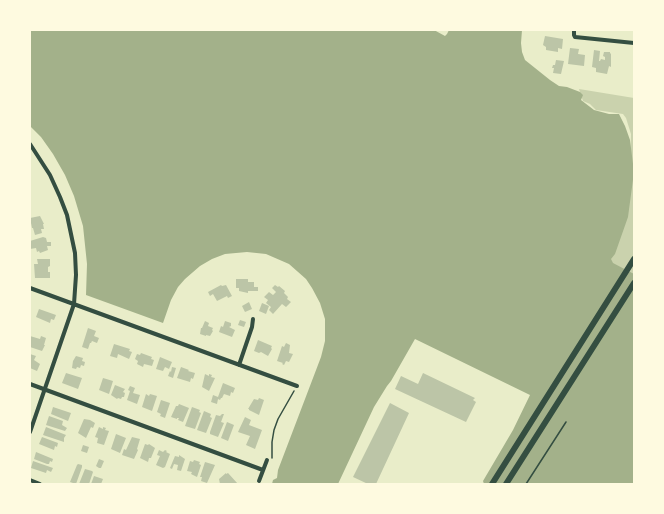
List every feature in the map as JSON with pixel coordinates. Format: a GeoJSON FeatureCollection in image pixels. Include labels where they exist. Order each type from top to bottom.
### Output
{"type":"FeatureCollection","features":[{"type":"Feature","properties":{"kind":"main road"},"geometry":{"type":"LineString","coordinates":[[492,484],[634,259]]}},
{"type":"Feature","properties":{"kind":"main road"},"geometry":{"type":"LineString","coordinates":[[506,484],[634,283]]}},
{"type":"Feature","properties":{"kind":"street"},"geometry":{"type":"LineString","coordinates":[[574,30],[575,37],[634,43]]}},
{"type":"Feature","properties":{"kind":"street"},"geometry":{"type":"LineString","coordinates":[[30,144],[50,175],[67,215],[75,253],[76,274],[74,304],[46,390],[30,432]]}},
{"type":"Feature","properties":{"kind":"street"},"geometry":{"type":"LineString","coordinates":[[30,288],[297,386]]}},
{"type":"Feature","properties":{"kind":"street"},"geometry":{"type":"LineString","coordinates":[[239,365],[252,327],[253,319]]}},
{"type":"Feature","properties":{"kind":"street"},"geometry":{"type":"LineString","coordinates":[[30,384],[263,470]]}},
{"type":"Feature","properties":{"kind":"street"},"geometry":{"type":"LineString","coordinates":[[259,481],[263,470],[269,461]]}},
{"type":"Feature","properties":{"kind":"street"},"geometry":{"type":"LineString","coordinates":[[30,480],[40,484]]}},
{"type":"Feature","properties":{"kind":"path"},"geometry":{"type":"LineString","coordinates":[[269,461],[276,424],[297,386]]}},
{"type":"Feature","properties":{"kind":"path"},"geometry":{"type":"LineString","coordinates":[[526,484],[566,422]]}},
{"type":"Feature","properties":{"kind":"shaded area"},"geometry":{"type":"Polygon","coordinates":[[[30,30],[434,30],[445,36],[449,30],[522,30],[521,43],[525,60],[559,86],[567,87],[580,92],[583,95],[581,100],[594,110],[609,114],[619,114],[630,140],[634,172],[628,217],[615,254],[611,259],[613,263],[634,274],[634,484],[484,484],[483,481],[513,430],[530,395],[415,339],[374,407],[338,484],[272,484],[273,480],[277,478],[278,470],[321,357],[325,341],[325,319],[320,303],[306,279],[289,264],[266,254],[247,252],[225,254],[200,266],[178,287],[171,300],[163,323],[86,295],[87,264],[83,226],[74,196],[65,175],[53,154],[41,137],[30,126],[30,30]]]}},
{"type":"Feature","properties":{"kind":"shaded area"},"geometry":{"type":"Polygon","coordinates":[[[579,89],[634,98],[634,284],[606,258],[630,178],[631,134],[626,118],[623,114],[596,110],[590,104],[583,101],[579,89]]]}},
{"type":"Feature","properties":{"kind":"building"},"geometry":{"type":"Polygon","coordinates":[[[545,36],[563,39],[562,49],[558,48],[558,52],[546,50],[546,47],[543,45],[545,36]]]}},
{"type":"Feature","properties":{"kind":"building"},"geometry":{"type":"Polygon","coordinates":[[[570,48],[579,49],[578,54],[585,55],[584,66],[568,64],[570,48]]]}},
{"type":"Feature","properties":{"kind":"building"},"geometry":{"type":"Polygon","coordinates":[[[594,50],[600,51],[599,61],[601,59],[605,60],[605,57],[603,56],[604,52],[610,52],[611,67],[609,66],[607,74],[596,72],[596,68],[592,67],[594,50]]]}},
{"type":"Feature","properties":{"kind":"building"},"geometry":{"type":"Polygon","coordinates":[[[556,60],[564,61],[561,74],[553,73],[554,68],[552,68],[553,65],[555,65],[556,60]]]}},
{"type":"Feature","properties":{"kind":"building"},"geometry":{"type":"Polygon","coordinates":[[[40,216],[44,224],[44,229],[41,229],[42,233],[35,235],[30,218],[40,216]]]}},
{"type":"Feature","properties":{"kind":"building"},"geometry":{"type":"Polygon","coordinates":[[[43,237],[46,238],[47,242],[51,242],[51,246],[47,246],[48,250],[40,253],[39,251],[37,252],[36,248],[30,249],[30,241],[43,237]]]}},
{"type":"Feature","properties":{"kind":"building"},"geometry":{"type":"Polygon","coordinates":[[[37,259],[50,259],[48,272],[50,272],[50,278],[35,278],[34,264],[38,264],[37,259]]]}},
{"type":"Feature","properties":{"kind":"building"},"geometry":{"type":"Polygon","coordinates":[[[236,279],[248,279],[248,282],[254,282],[254,287],[258,287],[258,291],[248,291],[248,293],[239,291],[239,288],[236,288],[236,279]]]}},
{"type":"Feature","properties":{"kind":"building"},"geometry":{"type":"Polygon","coordinates":[[[221,285],[226,285],[232,296],[228,298],[227,296],[217,301],[213,294],[210,296],[208,292],[221,285]]]}},
{"type":"Feature","properties":{"kind":"building"},"geometry":{"type":"Polygon","coordinates":[[[275,285],[278,287],[279,286],[285,291],[284,293],[288,297],[287,299],[291,302],[286,307],[282,304],[273,314],[269,310],[271,307],[266,303],[268,300],[264,297],[269,292],[273,295],[276,292],[272,288],[275,285]]]}},
{"type":"Feature","properties":{"kind":"building"},"geometry":{"type":"Polygon","coordinates":[[[249,302],[252,309],[245,312],[242,306],[249,302]]]}},
{"type":"Feature","properties":{"kind":"building"},"geometry":{"type":"Polygon","coordinates":[[[262,303],[269,306],[266,314],[259,311],[262,303]]]}},
{"type":"Feature","properties":{"kind":"building"},"geometry":{"type":"Polygon","coordinates":[[[39,309],[56,315],[54,320],[51,319],[50,323],[36,317],[39,309]]]}},
{"type":"Feature","properties":{"kind":"building"},"geometry":{"type":"Polygon","coordinates":[[[240,320],[246,322],[244,327],[238,325],[240,320]]]}},
{"type":"Feature","properties":{"kind":"building"},"geometry":{"type":"Polygon","coordinates":[[[205,321],[209,323],[208,326],[213,328],[210,336],[200,334],[201,328],[205,321]]]}},
{"type":"Feature","properties":{"kind":"building"},"geometry":{"type":"Polygon","coordinates":[[[225,321],[231,323],[231,326],[229,327],[235,330],[232,337],[219,332],[225,321]]]}},
{"type":"Feature","properties":{"kind":"building"},"geometry":{"type":"Polygon","coordinates":[[[88,328],[96,331],[94,336],[99,338],[97,343],[92,341],[90,343],[88,349],[82,347],[88,328]]]}},
{"type":"Feature","properties":{"kind":"building"},"geometry":{"type":"Polygon","coordinates":[[[30,336],[40,339],[41,336],[46,338],[42,351],[30,347],[30,336]]]}},
{"type":"Feature","properties":{"kind":"building"},"geometry":{"type":"Polygon","coordinates":[[[258,340],[272,346],[268,356],[261,352],[259,353],[254,351],[258,340]]]}},
{"type":"Feature","properties":{"kind":"building"},"geometry":{"type":"Polygon","coordinates":[[[286,343],[290,345],[289,353],[293,354],[289,362],[286,361],[284,365],[282,364],[283,363],[277,361],[282,346],[284,347],[286,343]]]}},
{"type":"Feature","properties":{"kind":"building"},"geometry":{"type":"Polygon","coordinates":[[[114,344],[130,349],[129,351],[132,352],[129,359],[118,354],[117,358],[110,356],[114,344]]]}},
{"type":"Feature","properties":{"kind":"building"},"geometry":{"type":"Polygon","coordinates":[[[141,353],[152,357],[151,359],[154,360],[152,366],[144,364],[143,367],[137,364],[138,361],[135,359],[137,354],[140,355],[141,353]]]}},
{"type":"Feature","properties":{"kind":"building"},"geometry":{"type":"Polygon","coordinates":[[[30,354],[36,356],[34,360],[40,364],[37,371],[30,368],[30,354]]]}},
{"type":"Feature","properties":{"kind":"building"},"geometry":{"type":"Polygon","coordinates":[[[76,356],[83,358],[82,361],[85,362],[84,366],[81,365],[80,368],[77,367],[76,369],[72,368],[73,361],[76,356]]]}},
{"type":"Feature","properties":{"kind":"building"},"geometry":{"type":"Polygon","coordinates":[[[160,357],[172,362],[169,369],[165,367],[163,371],[156,369],[160,357]]]}},
{"type":"Feature","properties":{"kind":"building"},"geometry":{"type":"Polygon","coordinates":[[[172,367],[176,368],[173,378],[168,376],[172,367]]]}},
{"type":"Feature","properties":{"kind":"building"},"geometry":{"type":"Polygon","coordinates":[[[181,367],[195,373],[190,382],[177,378],[181,367]]]}},
{"type":"Feature","properties":{"kind":"building"},"geometry":{"type":"Polygon","coordinates":[[[66,373],[82,378],[78,389],[62,383],[66,373]]]}},
{"type":"Feature","properties":{"kind":"building"},"geometry":{"type":"Polygon","coordinates":[[[423,373],[475,398],[473,400],[476,402],[466,422],[395,389],[401,376],[418,384],[423,373]]]}},
{"type":"Feature","properties":{"kind":"building"},"geometry":{"type":"Polygon","coordinates":[[[205,374],[209,376],[209,374],[212,375],[211,377],[215,378],[209,391],[202,387],[205,374]]]}},
{"type":"Feature","properties":{"kind":"building"},"geometry":{"type":"Polygon","coordinates":[[[103,378],[113,381],[109,394],[99,390],[103,378]]]}},
{"type":"Feature","properties":{"kind":"building"},"geometry":{"type":"Polygon","coordinates":[[[223,383],[235,388],[233,393],[231,392],[230,396],[224,394],[220,400],[218,399],[217,404],[211,402],[213,395],[218,397],[223,383]]]}},
{"type":"Feature","properties":{"kind":"building"},"geometry":{"type":"Polygon","coordinates":[[[115,385],[125,389],[123,392],[125,393],[124,397],[121,399],[117,399],[111,395],[115,385]]]}},
{"type":"Feature","properties":{"kind":"building"},"geometry":{"type":"Polygon","coordinates":[[[130,386],[135,388],[133,393],[140,395],[137,404],[127,400],[130,386]]]}},
{"type":"Feature","properties":{"kind":"building"},"geometry":{"type":"Polygon","coordinates":[[[146,394],[149,396],[150,394],[157,396],[152,411],[142,407],[146,394]]]}},
{"type":"Feature","properties":{"kind":"building"},"geometry":{"type":"Polygon","coordinates":[[[259,398],[264,400],[259,415],[248,409],[254,399],[258,400],[259,398]]]}},
{"type":"Feature","properties":{"kind":"building"},"geometry":{"type":"Polygon","coordinates":[[[161,400],[170,403],[165,418],[160,416],[161,414],[157,412],[161,400]]]}},
{"type":"Feature","properties":{"kind":"building"},"geometry":{"type":"Polygon","coordinates":[[[390,403],[409,413],[376,484],[368,484],[353,477],[390,403]]]}},
{"type":"Feature","properties":{"kind":"building"},"geometry":{"type":"Polygon","coordinates":[[[179,404],[189,408],[183,422],[178,420],[179,418],[177,419],[171,417],[176,406],[179,404]]]}},
{"type":"Feature","properties":{"kind":"building"},"geometry":{"type":"Polygon","coordinates":[[[53,407],[71,413],[68,421],[51,414],[53,407]]]}},
{"type":"Feature","properties":{"kind":"building"},"geometry":{"type":"Polygon","coordinates":[[[192,407],[200,410],[199,412],[201,413],[195,429],[185,426],[192,407]]]}},
{"type":"Feature","properties":{"kind":"building"},"geometry":{"type":"Polygon","coordinates":[[[204,411],[211,414],[210,417],[212,418],[206,433],[197,430],[204,411]]]}},
{"type":"Feature","properties":{"kind":"building"},"geometry":{"type":"Polygon","coordinates":[[[224,414],[221,422],[224,423],[218,437],[210,434],[210,432],[216,415],[220,416],[224,414]]]}},
{"type":"Feature","properties":{"kind":"building"},"geometry":{"type":"Polygon","coordinates":[[[49,416],[63,421],[62,425],[67,428],[65,431],[46,425],[49,416]]]}},
{"type":"Feature","properties":{"kind":"building"},"geometry":{"type":"Polygon","coordinates":[[[245,417],[251,420],[249,425],[262,430],[255,449],[246,445],[250,436],[238,432],[245,417]]]}},
{"type":"Feature","properties":{"kind":"building"},"geometry":{"type":"Polygon","coordinates":[[[84,419],[95,423],[93,428],[91,427],[86,438],[78,433],[84,419]]]}},
{"type":"Feature","properties":{"kind":"building"},"geometry":{"type":"Polygon","coordinates":[[[227,422],[234,425],[228,441],[221,438],[227,422]]]}},
{"type":"Feature","properties":{"kind":"building"},"geometry":{"type":"Polygon","coordinates":[[[46,427],[66,435],[64,442],[43,435],[46,427]]]}},
{"type":"Feature","properties":{"kind":"building"},"geometry":{"type":"Polygon","coordinates":[[[99,427],[103,429],[103,427],[106,428],[105,430],[109,431],[104,445],[97,443],[98,438],[95,437],[99,427]]]}},
{"type":"Feature","properties":{"kind":"building"},"geometry":{"type":"Polygon","coordinates":[[[116,434],[126,438],[120,453],[111,449],[116,434]]]}},
{"type":"Feature","properties":{"kind":"building"},"geometry":{"type":"Polygon","coordinates":[[[42,437],[58,443],[57,447],[55,446],[54,450],[39,444],[42,437]]]}},
{"type":"Feature","properties":{"kind":"building"},"geometry":{"type":"Polygon","coordinates":[[[132,437],[140,439],[138,450],[134,459],[122,455],[132,437]]]}},
{"type":"Feature","properties":{"kind":"building"},"geometry":{"type":"Polygon","coordinates":[[[145,444],[149,444],[155,448],[148,462],[140,458],[145,444]]]}},
{"type":"Feature","properties":{"kind":"building"},"geometry":{"type":"Polygon","coordinates":[[[83,445],[89,447],[87,453],[81,451],[83,445]]]}},
{"type":"Feature","properties":{"kind":"building"},"geometry":{"type":"Polygon","coordinates":[[[159,450],[163,452],[165,450],[170,454],[165,467],[163,468],[156,465],[160,456],[157,455],[159,450]]]}},
{"type":"Feature","properties":{"kind":"building"},"geometry":{"type":"Polygon","coordinates":[[[36,452],[53,459],[52,462],[50,461],[49,464],[47,464],[34,459],[36,452]]]}},
{"type":"Feature","properties":{"kind":"building"},"geometry":{"type":"Polygon","coordinates":[[[179,455],[185,459],[181,471],[177,470],[178,465],[174,464],[172,469],[170,468],[175,456],[179,457],[179,455]]]}},
{"type":"Feature","properties":{"kind":"building"},"geometry":{"type":"Polygon","coordinates":[[[99,459],[104,461],[101,468],[96,466],[99,459]]]}},
{"type":"Feature","properties":{"kind":"building"},"geometry":{"type":"Polygon","coordinates":[[[194,460],[200,462],[199,464],[201,465],[197,477],[191,474],[192,472],[187,471],[190,461],[193,462],[194,460]]]}},
{"type":"Feature","properties":{"kind":"building"},"geometry":{"type":"Polygon","coordinates":[[[33,461],[53,468],[51,472],[47,470],[46,473],[31,468],[33,461]]]}},
{"type":"Feature","properties":{"kind":"building"},"geometry":{"type":"Polygon","coordinates":[[[205,462],[215,465],[207,483],[201,481],[202,477],[200,477],[205,462]]]}},
{"type":"Feature","properties":{"kind":"building"},"geometry":{"type":"Polygon","coordinates":[[[78,464],[82,465],[82,467],[76,484],[70,482],[78,464]]]}},
{"type":"Feature","properties":{"kind":"building"},"geometry":{"type":"Polygon","coordinates":[[[85,469],[93,472],[89,484],[79,484],[85,469]]]}},
{"type":"Feature","properties":{"kind":"building"},"geometry":{"type":"Polygon","coordinates":[[[228,473],[238,484],[220,484],[219,479],[228,473]]]}},
{"type":"Feature","properties":{"kind":"building"},"geometry":{"type":"Polygon","coordinates":[[[94,476],[103,479],[101,484],[91,484],[94,476]]]}}]}
